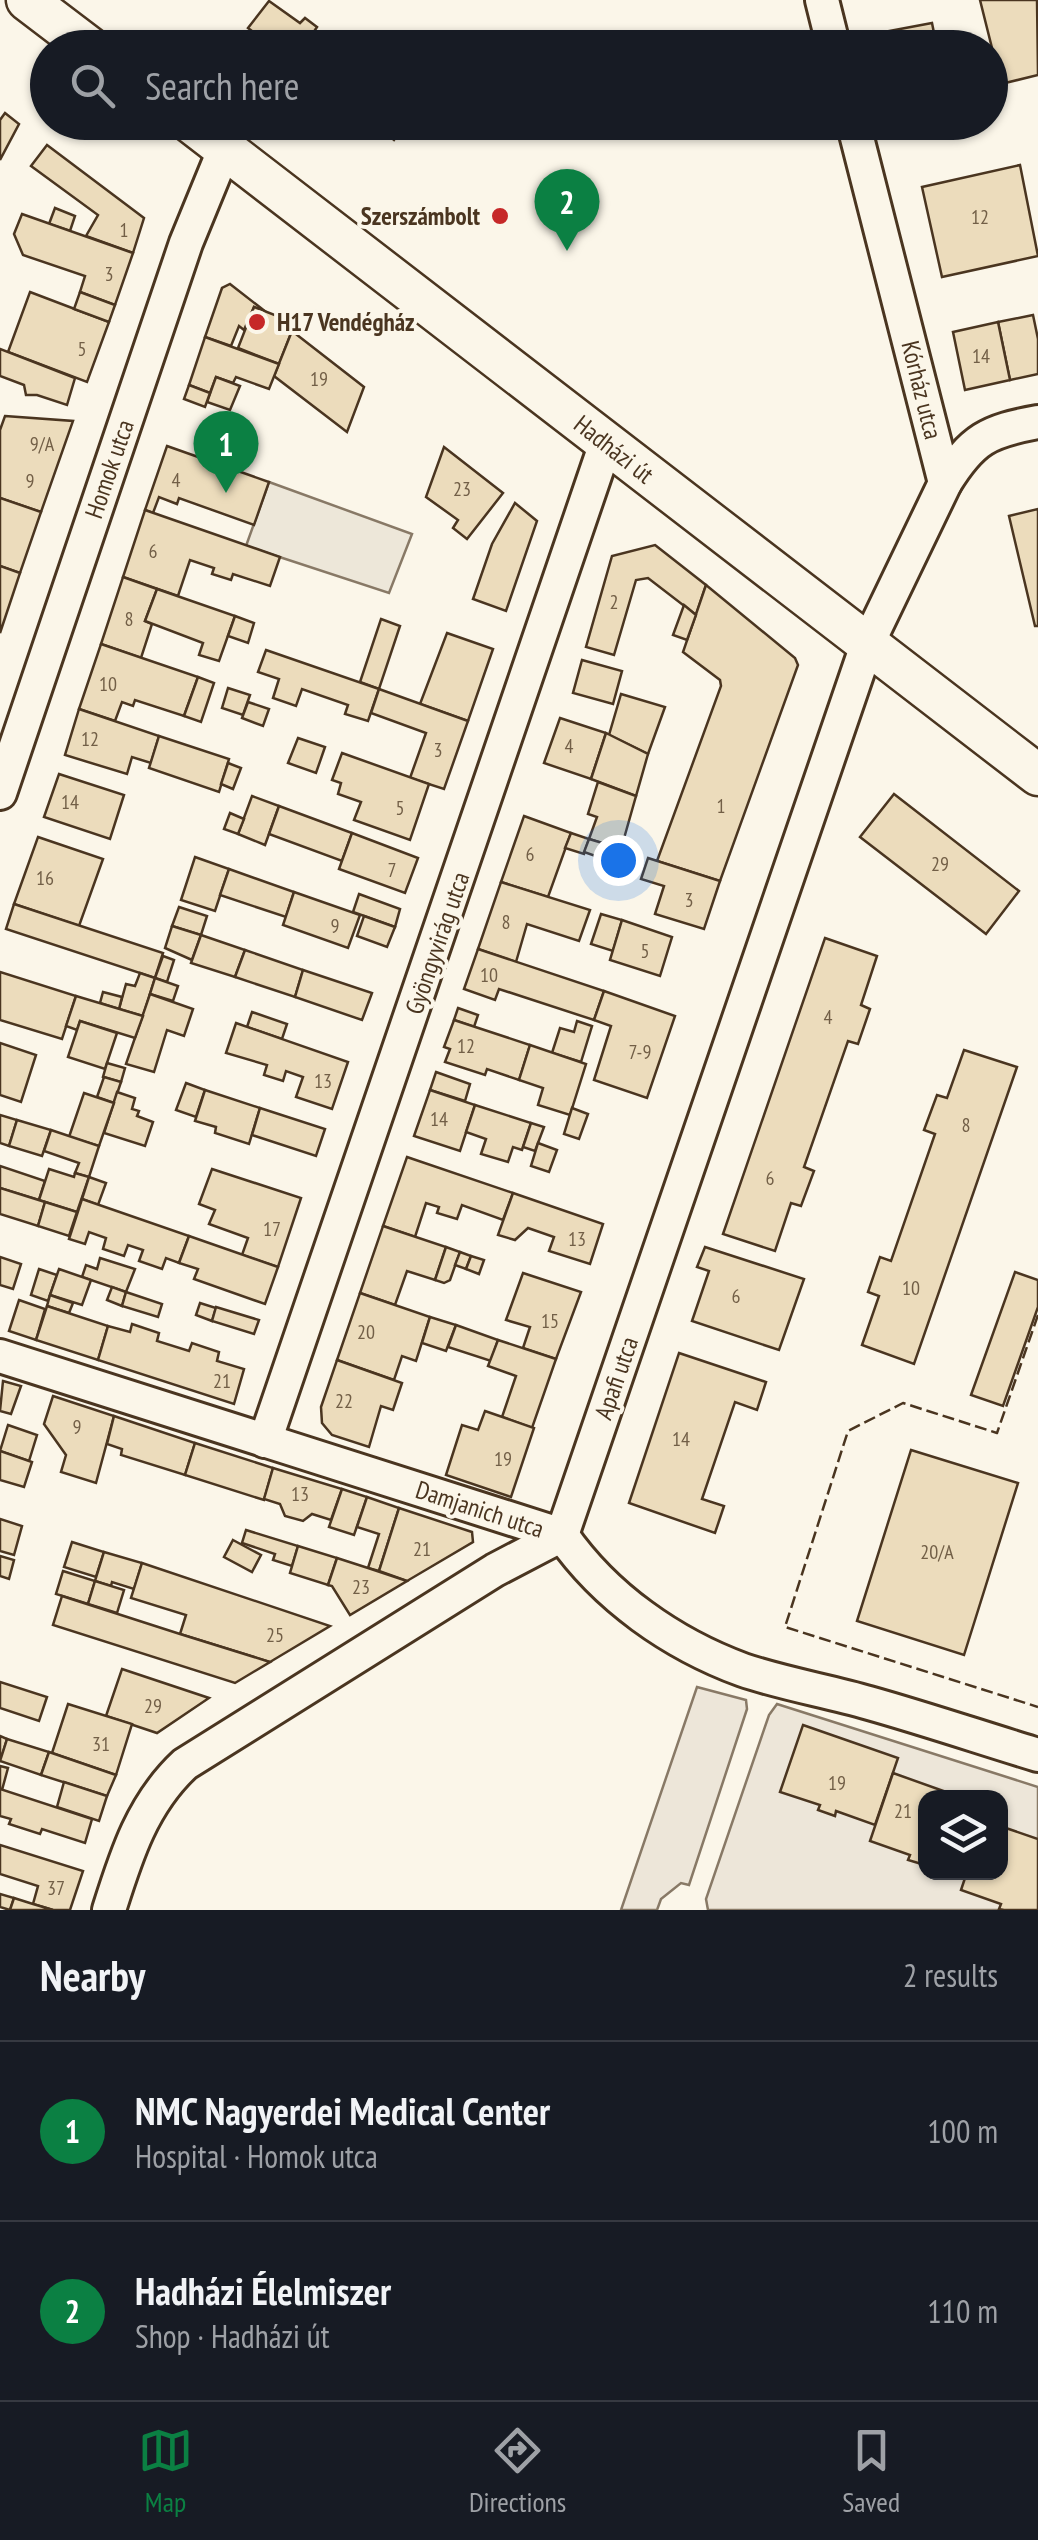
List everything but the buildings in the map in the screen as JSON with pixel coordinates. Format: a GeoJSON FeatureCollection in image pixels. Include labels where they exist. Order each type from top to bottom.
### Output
{"type":"FeatureCollection","features":[{"type":"Feature","properties":{"kind":"street"},"geometry":{"type":"LineString","coordinates":[[27,0],[66,30]]}},
{"type":"Feature","properties":{"kind":"street"},"geometry":{"type":"LineString","coordinates":[[822,0],[830,30]]}},
{"type":"Feature","properties":{"kind":"street","name":"Hadházi út"},"geometry":{"type":"LineString","coordinates":[[214,140],[1038,776]]}},
{"type":"Feature","properties":{"kind":"street","name":"Kórház utca"},"geometry":{"type":"LineString","coordinates":[[858,140],[946,483]]}},
{"type":"Feature","properties":{"kind":"street","name":"Homok utca"},"geometry":{"type":"LineString","coordinates":[[0,793],[186,243],[224,148]]}},
{"type":"Feature","properties":{"kind":"street"},"geometry":{"type":"LineString","coordinates":[[867,645],[946,483],[973,444],[990,433],[1038,422]]}},
{"type":"Feature","properties":{"kind":"street","name":"Gyöngyvirág utca"},"geometry":{"type":"LineString","coordinates":[[265,1441],[606,443]]}},
{"type":"Feature","properties":{"kind":"street","name":"Apafi utca"},"geometry":{"type":"LineString","coordinates":[[562,1535],[867,645]]}},
{"type":"Feature","properties":{"kind":"street","name":"Damjanich utca"},"geometry":{"type":"LineString","coordinates":[[0,1356],[562,1535],[586,1569],[610,1591],[670,1634],[724,1662],[1038,1755]]}},
{"type":"Feature","properties":{"kind":"street"},"geometry":{"type":"LineString","coordinates":[[109,1910],[142,1819],[161,1789],[185,1764],[496,1570],[562,1535]]}},
{"type":"Feature","properties":{"kind":"shaded area"},"geometry":{"type":"Polygon","coordinates":[[[269,482],[412,534],[389,593],[246,546],[269,482]]]}},
{"type":"Feature","properties":{"kind":"shaded area"},"geometry":{"type":"Polygon","coordinates":[[[697,1687],[746,1700],[747,1709],[689,1885],[681,1883],[661,1899],[657,1910],[621,1910],[697,1687]]]}},
{"type":"Feature","properties":{"kind":"shaded area"},"geometry":{"type":"Polygon","coordinates":[[[777,1704],[1038,1787],[1038,1910],[708,1910],[706,1899],[769,1715],[777,1704]]]}},
{"type":"Feature","properties":{"kind":"fence"},"geometry":{"type":"LineString","coordinates":[[1038,1315],[997,1433],[903,1403],[848,1431],[785,1627],[1038,1707]]}},
{"type":"Feature","properties":{"kind":"place","name":"Szerszámbolt"},"geometry":{"type":"Point","coordinates":[500,216]}},
{"type":"Feature","properties":{"kind":"place","name":"Hadházi Élelmiszer"},"geometry":{"type":"Point","coordinates":[567,251]}},
{"type":"Feature","properties":{"kind":"place","name":"H17 Vendégház"},"geometry":{"type":"Point","coordinates":[257,322]}},
{"type":"Feature","properties":{"kind":"place","name":"NMC Nagyerdei Medical Center"},"geometry":{"type":"Point","coordinates":[226,493]}}]}
